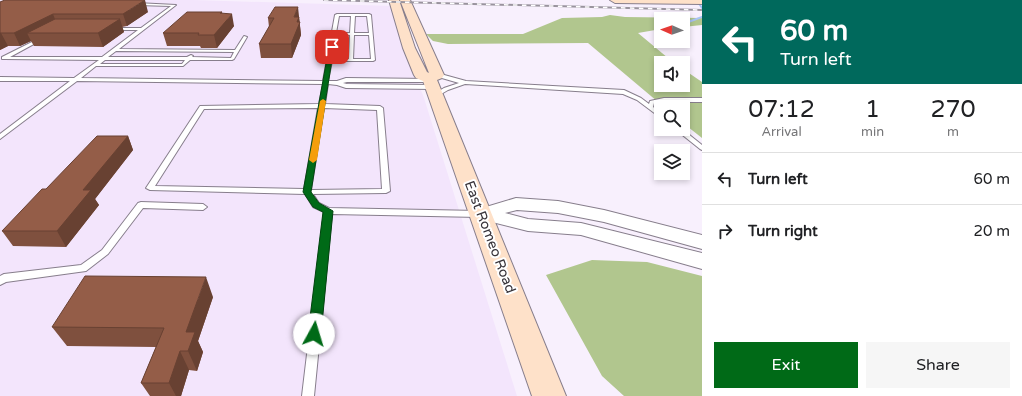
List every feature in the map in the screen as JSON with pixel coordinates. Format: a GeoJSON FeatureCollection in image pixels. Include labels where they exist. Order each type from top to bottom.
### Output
{"type":"FeatureCollection","features":[{"type":"Feature","properties":{"kind":"main road","name":"East Romeo Road"},"geometry":{"type":"LineString","coordinates":[[394,0],[408,43],[421,76],[433,83]]}},
{"type":"Feature","properties":{"kind":"main road","name":"East Romeo Road"},"geometry":{"type":"LineString","coordinates":[[405,0],[433,83],[549,396]]}},
{"type":"Feature","properties":{"kind":"main road"},"geometry":{"type":"LineString","coordinates":[[615,0],[702,2]]}},
{"type":"Feature","properties":{"kind":"street"},"geometry":{"type":"LineString","coordinates":[[482,214],[516,204],[558,207],[604,216],[702,242]]}},
{"type":"Feature","properties":{"kind":"street"},"geometry":{"type":"LineString","coordinates":[[482,214],[528,225],[582,229],[702,261]]}},
{"type":"Feature","properties":{"kind":"lane"},"geometry":{"type":"LineString","coordinates":[[0,137],[174,5],[134,4]]}},
{"type":"Feature","properties":{"kind":"lane"},"geometry":{"type":"LineString","coordinates":[[329,60],[373,60],[369,15],[337,15],[329,60],[322,106],[307,192],[316,205],[328,211],[482,214]]}},
{"type":"Feature","properties":{"kind":"lane"},"geometry":{"type":"LineString","coordinates":[[351,60],[353,15]]}},
{"type":"Feature","properties":{"kind":"lane"},"geometry":{"type":"LineString","coordinates":[[104,29],[142,29]]}},
{"type":"Feature","properties":{"kind":"lane"},"geometry":{"type":"LineString","coordinates":[[334,34],[371,34]]}},
{"type":"Feature","properties":{"kind":"lane"},"geometry":{"type":"LineString","coordinates":[[2,59],[45,36]]}},
{"type":"Feature","properties":{"kind":"lane"},"geometry":{"type":"LineString","coordinates":[[2,59],[232,60],[245,37]]}},
{"type":"Feature","properties":{"kind":"lane"},"geometry":{"type":"LineString","coordinates":[[114,50],[237,51]]}},
{"type":"Feature","properties":{"kind":"lane"},"geometry":{"type":"LineString","coordinates":[[96,65],[183,65],[195,51]]}},
{"type":"Feature","properties":{"kind":"lane"},"geometry":{"type":"LineString","coordinates":[[0,80],[326,82],[338,83],[346,86],[466,83],[624,92],[639,99],[654,110]]}},
{"type":"Feature","properties":{"kind":"lane"},"geometry":{"type":"LineString","coordinates":[[433,83],[446,89],[466,83]]}},
{"type":"Feature","properties":{"kind":"lane"},"geometry":{"type":"LineString","coordinates":[[650,107],[652,102],[664,100],[702,100]]}},
{"type":"Feature","properties":{"kind":"lane"},"geometry":{"type":"LineString","coordinates":[[322,106],[380,108],[386,191],[307,192],[150,188],[202,107],[322,106]]}},
{"type":"Feature","properties":{"kind":"lane"},"geometry":{"type":"LineString","coordinates":[[687,136],[702,148]]}},
{"type":"Feature","properties":{"kind":"lane"},"geometry":{"type":"LineString","coordinates":[[0,281],[4,278],[82,268],[105,252],[141,205],[204,207]]}},
{"type":"Feature","properties":{"kind":"lane"},"geometry":{"type":"LineString","coordinates":[[308,396],[328,211]]}},
{"type":"Feature","properties":{"kind":"shaded area"},"geometry":{"type":"Polygon","coordinates":[[[0,0],[193,0],[392,6],[402,42],[424,98],[517,396],[0,396],[0,0]]]}},
{"type":"Feature","properties":{"kind":"green space"},"geometry":{"type":"Polygon","coordinates":[[[610,15],[654,17],[654,30],[638,33],[654,46],[654,48],[666,56],[654,56],[654,92],[690,92],[690,74],[702,82],[702,138],[690,129],[690,100],[656,100],[588,43],[448,44],[433,41],[426,34],[523,34],[562,18],[602,17],[610,15]]]}},
{"type":"Feature","properties":{"kind":"green space"},"geometry":{"type":"Polygon","coordinates":[[[690,18],[702,18],[702,25],[690,26],[690,18]]]}},
{"type":"Feature","properties":{"kind":"green space"},"geometry":{"type":"Polygon","coordinates":[[[592,260],[647,262],[702,276],[702,396],[624,396],[602,376],[546,275],[592,260]]]}},
{"type":"Feature","properties":{"kind":"building"},"geometry":{"type":"Polygon","coordinates":[[[5,0],[145,0],[123,14],[53,14],[14,33],[0,33],[0,2],[5,0]]]}},
{"type":"Feature","properties":{"kind":"building"},"geometry":{"type":"Polygon","coordinates":[[[275,7],[298,7],[294,17],[299,17],[297,22],[300,22],[291,44],[259,44],[274,18],[268,18],[275,7]]]}},
{"type":"Feature","properties":{"kind":"building"},"geometry":{"type":"Polygon","coordinates":[[[187,12],[222,12],[220,13],[232,14],[214,35],[198,35],[199,33],[163,33],[187,12]]]}},
{"type":"Feature","properties":{"kind":"building"},"geometry":{"type":"Polygon","coordinates":[[[55,19],[120,19],[98,33],[27,33],[55,19]]]}},
{"type":"Feature","properties":{"kind":"building"},"geometry":{"type":"Polygon","coordinates":[[[97,136],[128,136],[83,190],[91,190],[57,231],[2,231],[42,189],[46,189],[97,136]]]}},
{"type":"Feature","properties":{"kind":"building"},"geometry":{"type":"Polygon","coordinates":[[[85,276],[206,277],[186,332],[195,332],[188,351],[180,351],[169,383],[141,383],[164,328],[52,327],[85,276]]]}},
{"type":"Feature","properties":{"kind":"waterway"},"geometry":{"type":"LineString","coordinates":[[698,2],[702,8]]}},
{"type":"Feature","properties":{"kind":"waterway"},"geometry":{"type":"LineString","coordinates":[[690,21],[702,17]]}},
{"type":"Feature","properties":{"kind":"railway"},"geometry":{"type":"LineString","coordinates":[[324,0],[702,10]]}},
{"type":"Feature","properties":{"kind":"slow traffic"},"geometry":{"type":"LineString","coordinates":[[313,160],[323,101]]}},
{"type":"Feature","properties":{"kind":"route"},"geometry":{"type":"LineString","coordinates":[[314,334],[328,211],[316,205],[307,192],[332,47]]}}]}
